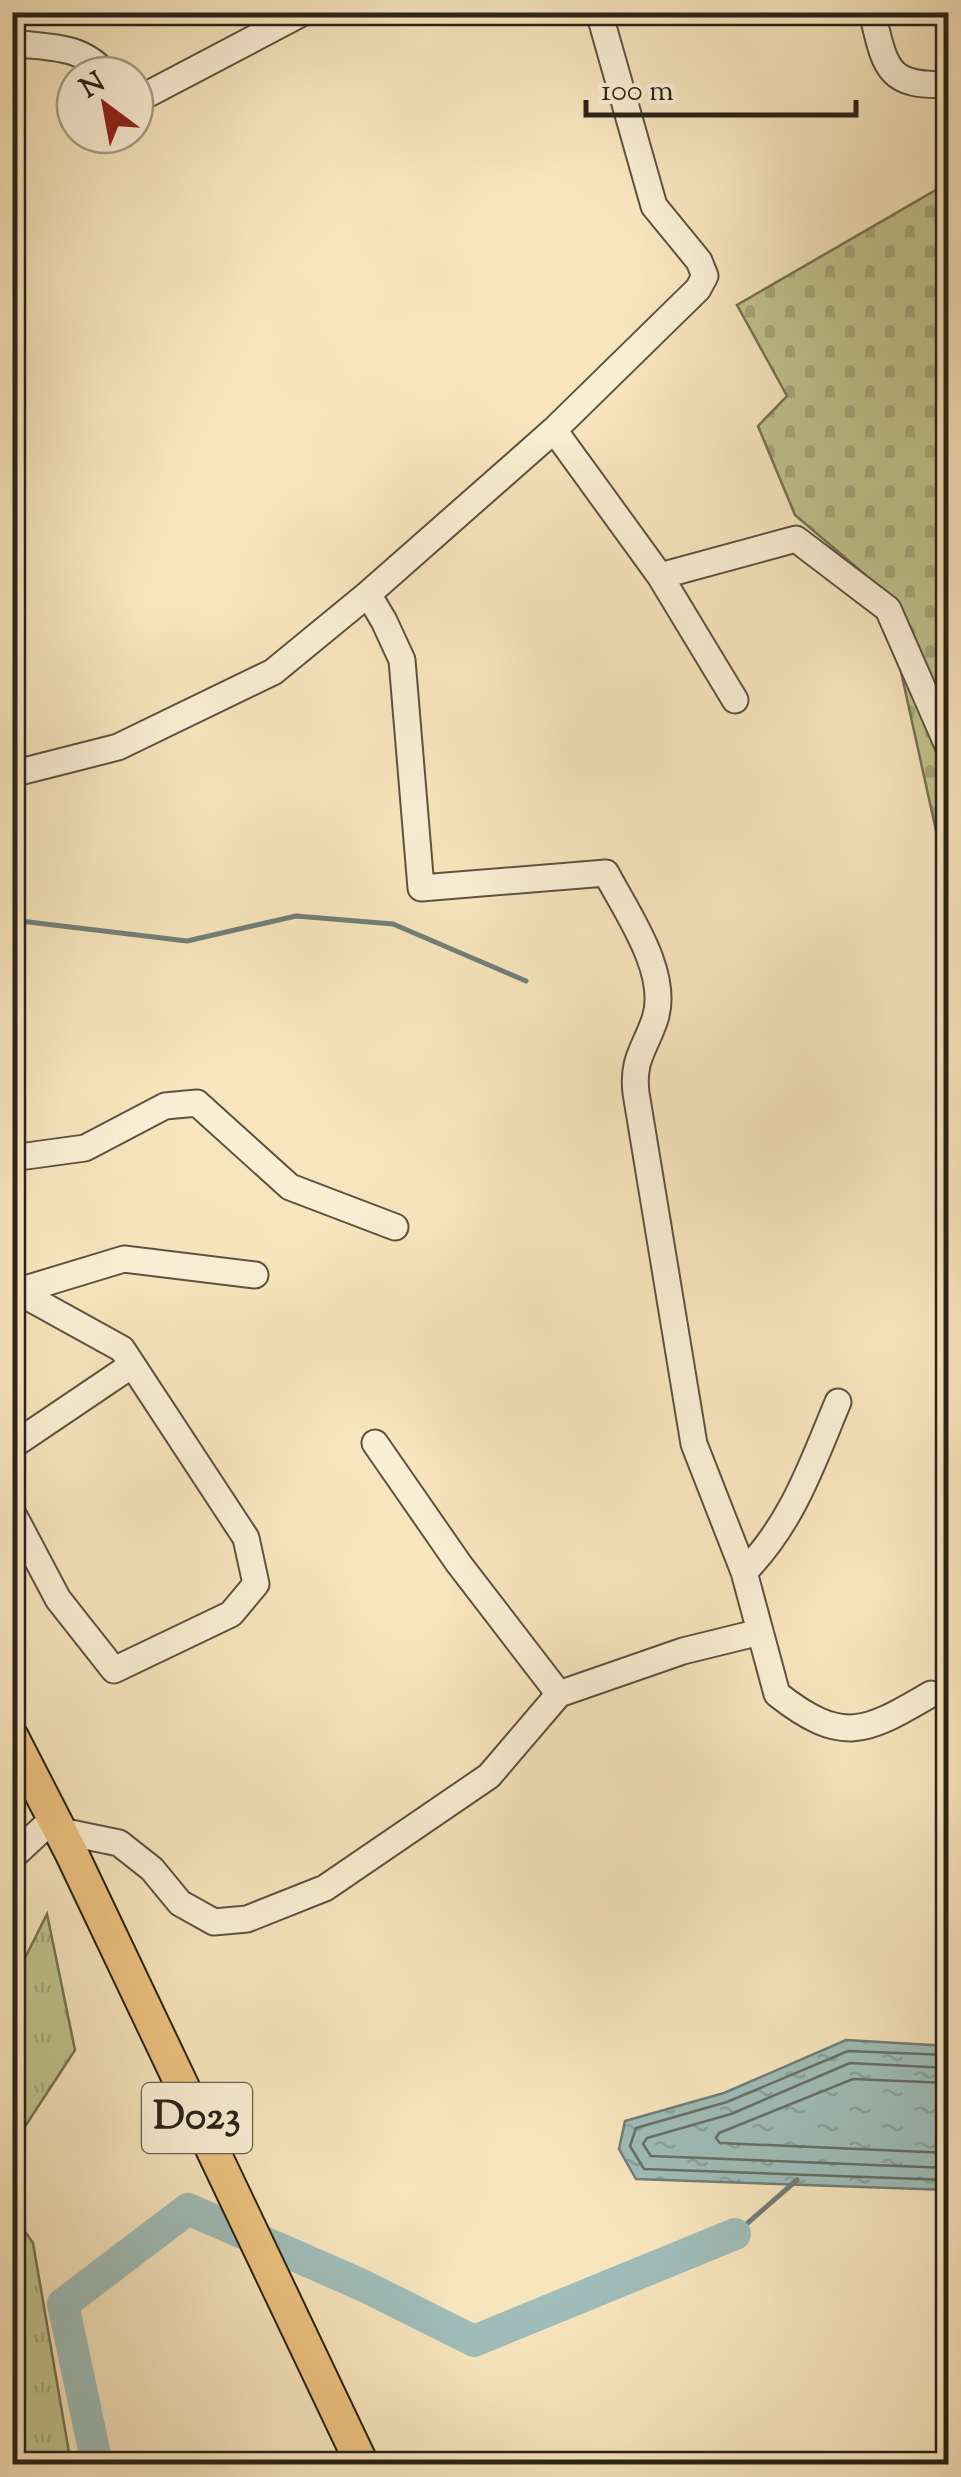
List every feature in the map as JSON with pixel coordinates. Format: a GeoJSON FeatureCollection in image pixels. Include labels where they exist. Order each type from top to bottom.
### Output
{"type":"FeatureCollection","features":[{"type":"Feature","properties":{"kind":"main road","name":"D023"},"geometry":{"type":"LineString","coordinates":[[12,1737],[362,2464]]}},
{"type":"Feature","properties":{"kind":"street"},"geometry":{"type":"LineString","coordinates":[[155,90],[304,12]]}},
{"type":"Feature","properties":{"kind":"street"},"geometry":{"type":"LineString","coordinates":[[12,774],[118,747],[273,672],[554,430],[698,289],[706,276],[699,261],[654,206],[599,12]]}},
{"type":"Feature","properties":{"kind":"street"},"geometry":{"type":"LineString","coordinates":[[872,12],[885,63],[897,78],[919,86],[948,84]]}},
{"type":"Feature","properties":{"kind":"street"},"geometry":{"type":"LineString","coordinates":[[12,43],[85,55]]}},
{"type":"Feature","properties":{"kind":"street"},"geometry":{"type":"LineString","coordinates":[[554,430],[660,576],[735,700]]}},
{"type":"Feature","properties":{"kind":"street"},"geometry":{"type":"LineString","coordinates":[[660,576],[796,539],[888,610],[948,746]]}},
{"type":"Feature","properties":{"kind":"street"},"geometry":{"type":"LineString","coordinates":[[368,594],[402,660],[422,888],[606,873],[658,978],[655,1019],[633,1072],[636,1093],[694,1444],[744,1572],[776,1694],[821,1723],[856,1730],[894,1716],[931,1694]]}},
{"type":"Feature","properties":{"kind":"street"},"geometry":{"type":"LineString","coordinates":[[12,1158],[84,1148],[165,1106],[198,1104],[290,1187],[395,1226]]}},
{"type":"Feature","properties":{"kind":"street"},"geometry":{"type":"LineString","coordinates":[[15,1292],[124,1260],[255,1275]]}},
{"type":"Feature","properties":{"kind":"street"},"geometry":{"type":"LineString","coordinates":[[12,1512],[58,1599],[114,1670],[231,1614],[256,1584],[246,1538],[122,1350],[15,1292]]}},
{"type":"Feature","properties":{"kind":"street"},"geometry":{"type":"LineString","coordinates":[[12,1446],[132,1365]]}},
{"type":"Feature","properties":{"kind":"street"},"geometry":{"type":"LineString","coordinates":[[744,1572],[781,1530],[838,1402]]}},
{"type":"Feature","properties":{"kind":"street"},"geometry":{"type":"LineString","coordinates":[[374,1442],[459,1564],[559,1694]]}},
{"type":"Feature","properties":{"kind":"street"},"geometry":{"type":"LineString","coordinates":[[12,1857],[62,1834],[119,1843],[152,1869],[180,1903],[214,1922],[247,1919],[324,1888],[488,1776],[559,1694],[683,1651],[760,1632]]}},
{"type":"Feature","properties":{"kind":"green space"},"geometry":{"type":"Polygon","coordinates":[[[948,183],[948,885],[883,590],[795,515],[758,426],[787,396],[737,305],[948,183]]]}},
{"type":"Feature","properties":{"kind":"green space"},"geometry":{"type":"Polygon","coordinates":[[[47,1914],[75,2050],[13,2145],[13,1982],[47,1914]]]}},
{"type":"Feature","properties":{"kind":"green space"},"geometry":{"type":"Polygon","coordinates":[[[12,2213],[33,2243],[71,2464],[13,2464],[12,2213]]]}},
{"type":"Feature","properties":{"kind":"water"},"geometry":{"type":"Polygon","coordinates":[[[846,2040],[948,2046],[948,2190],[636,2179],[619,2149],[625,2121],[724,2093],[846,2040]]]}},
{"type":"Feature","properties":{"kind":"waterway"},"geometry":{"type":"LineString","coordinates":[[12,920],[187,941],[296,916],[393,924],[526,981]]}},
{"type":"Feature","properties":{"kind":"waterway"},"geometry":{"type":"LineString","coordinates":[[735,2234],[797,2180]]}},
{"type":"Feature","properties":{"kind":"waterway"},"geometry":{"type":"LineString","coordinates":[[97,2464],[63,2304],[188,2209],[362,2285],[474,2341],[735,2234]]}}]}
